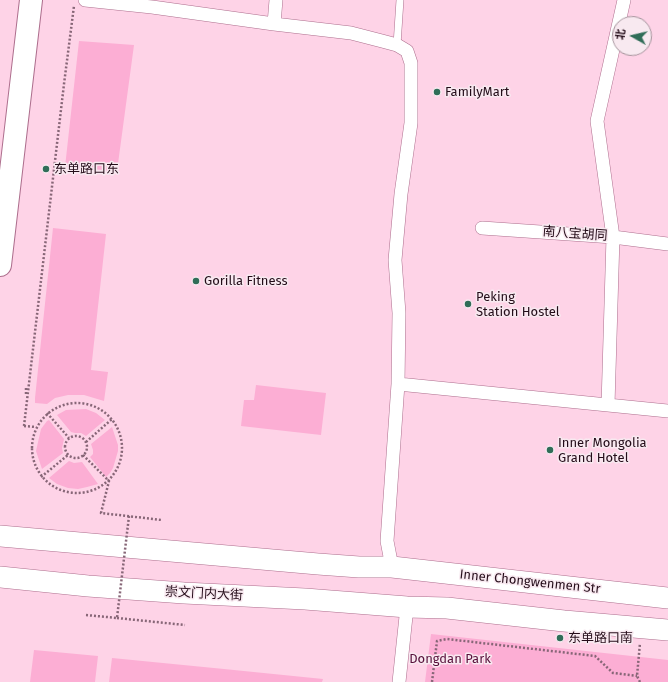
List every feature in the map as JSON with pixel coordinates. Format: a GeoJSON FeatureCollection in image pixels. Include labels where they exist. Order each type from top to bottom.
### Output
{"type":"FeatureCollection","features":[{"type":"Feature","properties":{"kind":"highway"},"geometry":{"type":"LineString","coordinates":[[0,264],[31,0]]}},
{"type":"Feature","properties":{"kind":"main road"},"geometry":{"type":"LineString","coordinates":[[0,536],[318,564],[359,567],[392,566]]}},
{"type":"Feature","properties":{"kind":"main road","name":"Inner Chongwenmen Str"},"geometry":{"type":"LineString","coordinates":[[392,566],[668,598]]}},
{"type":"Feature","properties":{"kind":"main road","name":"崇文门内大街"},"geometry":{"type":"LineString","coordinates":[[0,577],[88,586],[184,593],[305,599],[407,607]]}},
{"type":"Feature","properties":{"kind":"main road"},"geometry":{"type":"LineString","coordinates":[[407,607],[447,608],[564,621],[668,630]]}},
{"type":"Feature","properties":{"kind":"street"},"geometry":{"type":"LineString","coordinates":[[85,0],[152,3],[274,24],[351,33],[397,45],[407,51],[411,63],[411,123],[401,194],[395,260],[399,314],[398,384],[386,541],[392,566]]}},
{"type":"Feature","properties":{"kind":"street"},"geometry":{"type":"LineString","coordinates":[[274,24],[276,0]]}},
{"type":"Feature","properties":{"kind":"street"},"geometry":{"type":"LineString","coordinates":[[608,405],[612,237],[597,121],[624,0]]}},
{"type":"Feature","properties":{"kind":"street","name":"南八宝胡同"},"geometry":{"type":"LineString","coordinates":[[482,228],[612,237],[668,244]]}},
{"type":"Feature","properties":{"kind":"street"},"geometry":{"type":"LineString","coordinates":[[398,384],[668,411]]}},
{"type":"Feature","properties":{"kind":"street"},"geometry":{"type":"LineString","coordinates":[[399,682],[407,607]]}},
{"type":"Feature","properties":{"kind":"lane"},"geometry":{"type":"LineString","coordinates":[[397,45],[400,0]]}},
{"type":"Feature","properties":{"kind":"path"},"geometry":{"type":"LineString","coordinates":[[24,426],[75,0]]}},
{"type":"Feature","properties":{"kind":"path"},"geometry":{"type":"LineString","coordinates":[[24,426],[26,386]]}},
{"type":"Feature","properties":{"kind":"path"},"geometry":{"type":"LineString","coordinates":[[74,402],[88,404],[101,409],[112,419],[119,430],[122,444],[122,457],[117,470],[109,481],[87,493],[74,494],[62,491],[50,485],[41,477],[35,466],[32,453],[32,440],[36,427],[47,413],[60,405],[74,402]]}},
{"type":"Feature","properties":{"kind":"path"},"geometry":{"type":"LineString","coordinates":[[47,413],[69,438]]}},
{"type":"Feature","properties":{"kind":"path"},"geometry":{"type":"LineString","coordinates":[[86,442],[112,419]]}},
{"type":"Feature","properties":{"kind":"path"},"geometry":{"type":"LineString","coordinates":[[24,426],[36,427]]}},
{"type":"Feature","properties":{"kind":"path"},"geometry":{"type":"LineString","coordinates":[[77,436],[86,442],[87,449],[83,455],[74,458],[68,455],[65,446],[69,438],[77,436]]}},
{"type":"Feature","properties":{"kind":"path"},"geometry":{"type":"LineString","coordinates":[[41,477],[68,455]]}},
{"type":"Feature","properties":{"kind":"path"},"geometry":{"type":"LineString","coordinates":[[83,455],[109,481]]}},
{"type":"Feature","properties":{"kind":"path"},"geometry":{"type":"LineString","coordinates":[[109,481],[101,513],[162,520]]}},
{"type":"Feature","properties":{"kind":"path"},"geometry":{"type":"LineString","coordinates":[[118,618],[130,516]]}},
{"type":"Feature","properties":{"kind":"path"},"geometry":{"type":"LineString","coordinates":[[86,615],[185,625]]}},
{"type":"Feature","properties":{"kind":"path"},"geometry":{"type":"LineString","coordinates":[[640,682],[637,676],[642,628]]}},
{"type":"Feature","properties":{"kind":"path"},"geometry":{"type":"LineString","coordinates":[[432,682],[437,640],[447,639],[595,656],[613,673],[637,676]]}},
{"type":"Feature","properties":{"kind":"green space"},"geometry":{"type":"Polygon","coordinates":[[[79,41],[134,45],[117,171],[65,167],[79,41]]]}},
{"type":"Feature","properties":{"kind":"green space"},"geometry":{"type":"Polygon","coordinates":[[[53,228],[106,234],[91,370],[108,372],[104,401],[84,395],[68,395],[55,398],[47,404],[35,403],[53,228]]]}},
{"type":"Feature","properties":{"kind":"green space"},"geometry":{"type":"Polygon","coordinates":[[[256,385],[326,393],[321,435],[241,426],[244,400],[254,400],[256,385]]]}},
{"type":"Feature","properties":{"kind":"green space"},"geometry":{"type":"Polygon","coordinates":[[[86,409],[96,413],[105,420],[86,436],[81,433],[71,432],[57,415],[66,410],[86,409]]]}},
{"type":"Feature","properties":{"kind":"green space"},"geometry":{"type":"Polygon","coordinates":[[[49,420],[64,439],[62,448],[63,453],[42,469],[36,451],[41,429],[49,420]]]}},
{"type":"Feature","properties":{"kind":"green space"},"geometry":{"type":"Polygon","coordinates":[[[112,427],[118,445],[118,451],[113,468],[106,477],[90,457],[93,454],[91,444],[112,427]]]}},
{"type":"Feature","properties":{"kind":"green space"},"geometry":{"type":"Polygon","coordinates":[[[69,461],[74,463],[82,462],[98,484],[78,489],[68,488],[57,484],[49,478],[69,461]]]}},
{"type":"Feature","properties":{"kind":"green space","name":"Dongdan Park"},"geometry":{"type":"Polygon","coordinates":[[[431,634],[668,660],[668,682],[425,682],[431,634]]]}},
{"type":"Feature","properties":{"kind":"green space"},"geometry":{"type":"Polygon","coordinates":[[[34,650],[98,656],[95,682],[30,682],[34,650]]]}},
{"type":"Feature","properties":{"kind":"green space"},"geometry":{"type":"Polygon","coordinates":[[[112,658],[323,679],[322,682],[109,682],[112,658]]]}},
{"type":"Feature","properties":{"kind":"place","name":"FamilyMart"},"geometry":{"type":"Point","coordinates":[437,92]}},
{"type":"Feature","properties":{"kind":"place","name":"东单路口东"},"geometry":{"type":"Point","coordinates":[46,169]}},
{"type":"Feature","properties":{"kind":"place","name":"Gorilla Fitness"},"geometry":{"type":"Point","coordinates":[196,281]}},
{"type":"Feature","properties":{"kind":"place","name":"Peking Station Hostel"},"geometry":{"type":"Point","coordinates":[468,304]}},
{"type":"Feature","properties":{"kind":"place","name":"Inner Mongolia Grand Hotel"},"geometry":{"type":"Point","coordinates":[550,450]}},
{"type":"Feature","properties":{"kind":"place","name":"东单路口南"},"geometry":{"type":"Point","coordinates":[560,638]}}]}
